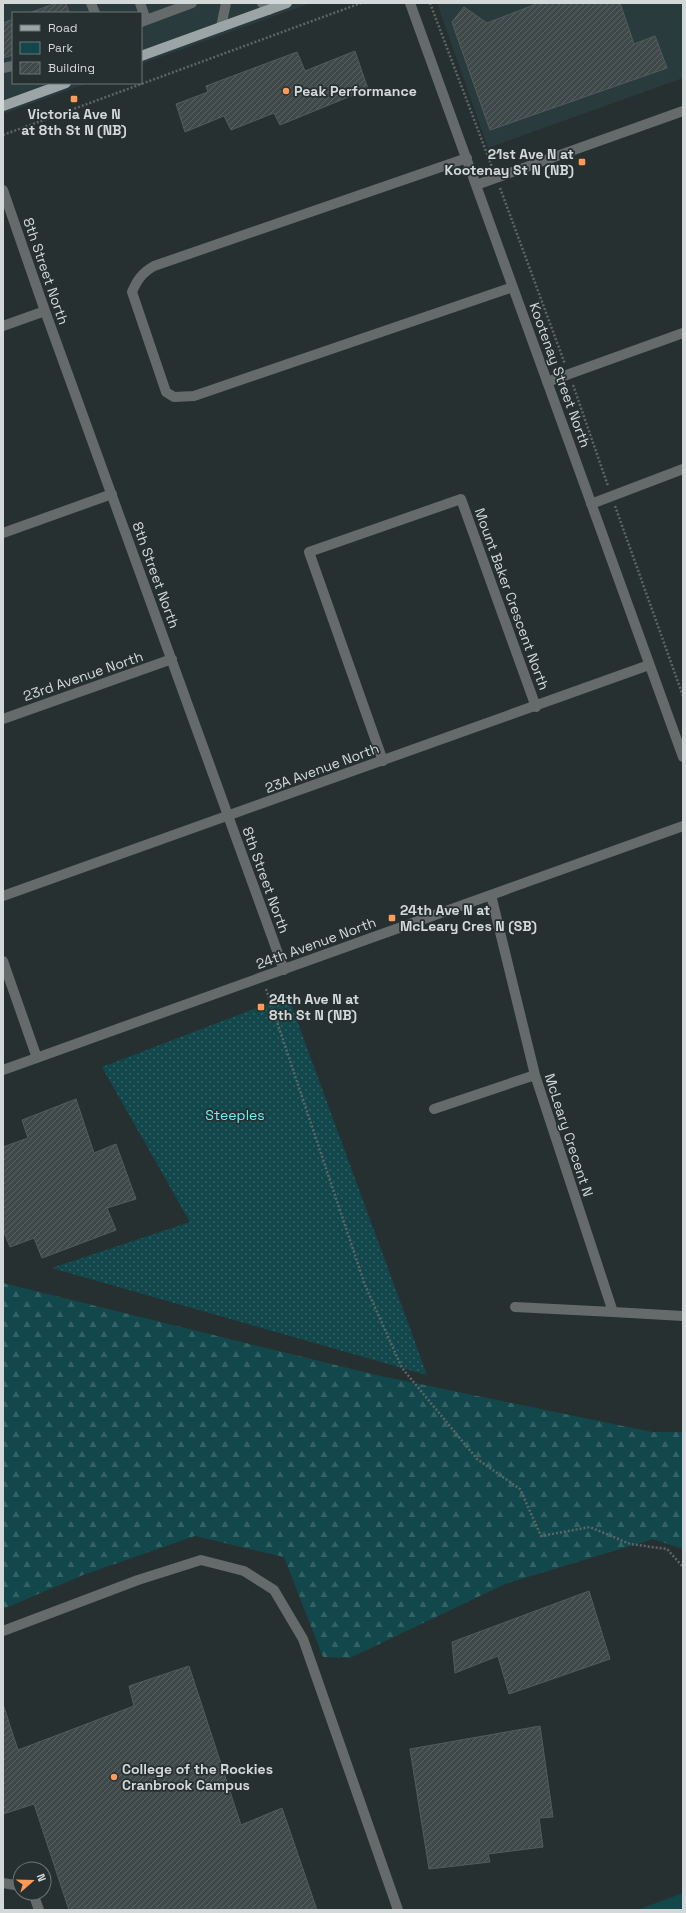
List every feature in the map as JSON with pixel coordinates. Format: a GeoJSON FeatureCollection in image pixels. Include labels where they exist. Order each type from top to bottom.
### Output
{"type":"FeatureCollection","features":[{"type":"Feature","properties":{"kind":"main road"},"geometry":{"type":"LineString","coordinates":[[142,56],[221,27],[266,6],[287,3]]}},
{"type":"Feature","properties":{"kind":"main road"},"geometry":{"type":"LineString","coordinates":[[3,106],[63,84]]}},
{"type":"Feature","properties":{"kind":"street"},"geometry":{"type":"LineString","coordinates":[[143,21],[192,3]]}},
{"type":"Feature","properties":{"kind":"street"},"geometry":{"type":"LineString","coordinates":[[221,27],[226,3]]}},
{"type":"Feature","properties":{"kind":"street","name":"Kootenay Street North"},"geometry":{"type":"LineString","coordinates":[[410,3],[683,757]]}},
{"type":"Feature","properties":{"kind":"street"},"geometry":{"type":"LineString","coordinates":[[476,185],[683,111]]}},
{"type":"Feature","properties":{"kind":"street"},"geometry":{"type":"LineString","coordinates":[[466,158],[154,266],[144,273],[136,281],[132,292],[166,392],[174,397],[194,396],[513,287]]}},
{"type":"Feature","properties":{"kind":"street","name":"8th Street North"},"geometry":{"type":"LineString","coordinates":[[3,190],[45,312],[284,970]]}},
{"type":"Feature","properties":{"kind":"street"},"geometry":{"type":"LineString","coordinates":[[3,326],[45,312]]}},
{"type":"Feature","properties":{"kind":"street"},"geometry":{"type":"LineString","coordinates":[[547,382],[683,333]]}},
{"type":"Feature","properties":{"kind":"street"},"geometry":{"type":"LineString","coordinates":[[591,504],[683,469]]}},
{"type":"Feature","properties":{"kind":"street"},"geometry":{"type":"LineString","coordinates":[[3,533],[112,494]]}},
{"type":"Feature","properties":{"kind":"street","name":"Mount Baker Crescent North"},"geometry":{"type":"LineString","coordinates":[[383,761],[309,552],[461,499],[536,707]]}},
{"type":"Feature","properties":{"kind":"street","name":"23rd Avenue North"},"geometry":{"type":"LineString","coordinates":[[3,718],[172,659]]}},
{"type":"Feature","properties":{"kind":"street","name":"23A Avenue North"},"geometry":{"type":"LineString","coordinates":[[3,896],[536,707],[649,665]]}},
{"type":"Feature","properties":{"kind":"street","name":"24th Avenue North"},"geometry":{"type":"LineString","coordinates":[[3,1070],[683,826]]}},
{"type":"Feature","properties":{"kind":"street","name":"McLeary Crecent N"},"geometry":{"type":"LineString","coordinates":[[491,895],[535,1075],[613,1312]]}},
{"type":"Feature","properties":{"kind":"street"},"geometry":{"type":"LineString","coordinates":[[3,961],[37,1058]]}},
{"type":"Feature","properties":{"kind":"street"},"geometry":{"type":"LineString","coordinates":[[434,1109],[535,1075]]}},
{"type":"Feature","properties":{"kind":"street"},"geometry":{"type":"LineString","coordinates":[[515,1307],[683,1316]]}},
{"type":"Feature","properties":{"kind":"street"},"geometry":{"type":"LineString","coordinates":[[3,1631],[138,1580],[201,1560],[244,1571],[274,1590],[303,1639],[398,1910]]}},
{"type":"Feature","properties":{"kind":"path"},"geometry":{"type":"LineString","coordinates":[[142,84],[362,3]]}},
{"type":"Feature","properties":{"kind":"path"},"geometry":{"type":"LineString","coordinates":[[430,3],[497,178],[569,374],[683,696]]}},
{"type":"Feature","properties":{"kind":"path"},"geometry":{"type":"LineString","coordinates":[[3,135],[142,84]]}},
{"type":"Feature","properties":{"kind":"path"},"geometry":{"type":"LineString","coordinates":[[262,977],[365,1285],[402,1368],[477,1459],[520,1489],[541,1536],[590,1527],[630,1544],[667,1549],[683,1567]]}},
{"type":"Feature","properties":{"kind":"shaded area"},"geometry":{"type":"Polygon","coordinates":[[[3,3],[311,3],[142,64],[142,12],[12,12],[12,84],[85,84],[3,114],[3,3]]]}},
{"type":"Feature","properties":{"kind":"shaded area"},"geometry":{"type":"Polygon","coordinates":[[[437,3],[683,3],[683,78],[488,148],[437,3]]]}},
{"type":"Feature","properties":{"kind":"green space","name":"Steeples"},"geometry":{"type":"Polygon","coordinates":[[[288,996],[427,1375],[52,1268],[190,1222],[102,1067],[288,996]]]}},
{"type":"Feature","properties":{"kind":"green space"},"geometry":{"type":"Polygon","coordinates":[[[3,1283],[376,1375],[652,1432],[683,1432],[683,1549],[653,1539],[505,1584],[350,1658],[323,1657],[284,1557],[195,1536],[83,1575],[3,1609],[3,1283]]]}},
{"type":"Feature","properties":{"kind":"green space"},"geometry":{"type":"Polygon","coordinates":[[[683,1893],[683,1910],[637,1910],[683,1893]]]}},
{"type":"Feature","properties":{"kind":"building"},"geometry":{"type":"Polygon","coordinates":[[[56,3],[66,3],[69,12],[32,12],[56,3]]]}},
{"type":"Feature","properties":{"kind":"building"},"geometry":{"type":"Polygon","coordinates":[[[539,3],[620,3],[634,44],[655,36],[667,68],[490,130],[452,22],[464,7],[487,23],[539,3]]]}},
{"type":"Feature","properties":{"kind":"building"},"geometry":{"type":"Polygon","coordinates":[[[12,19],[12,55],[3,58],[3,23],[12,19]]]}},
{"type":"Feature","properties":{"kind":"building","name":"Peak Performance"},"geometry":{"type":"Polygon","coordinates":[[[355,51],[368,89],[280,125],[274,113],[231,130],[224,116],[185,132],[176,104],[208,92],[206,86],[297,52],[305,71],[355,51]]]}},
{"type":"Feature","properties":{"kind":"building"},"geometry":{"type":"Polygon","coordinates":[[[76,1099],[94,1153],[116,1144],[136,1199],[107,1208],[116,1230],[42,1258],[34,1238],[10,1247],[3,1230],[3,1147],[28,1138],[22,1120],[76,1099]]]}},
{"type":"Feature","properties":{"kind":"building"},"geometry":{"type":"Polygon","coordinates":[[[589,1591],[610,1659],[509,1694],[498,1656],[455,1673],[452,1642],[589,1591]]]}},
{"type":"Feature","properties":{"kind":"building","name":"College of the Rockies Cranbrook Campus"},"geometry":{"type":"Polygon","coordinates":[[[189,1666],[241,1825],[282,1808],[317,1910],[69,1910],[34,1804],[3,1814],[3,1704],[18,1750],[134,1706],[129,1686],[189,1666]]]}},
{"type":"Feature","properties":{"kind":"building"},"geometry":{"type":"Polygon","coordinates":[[[540,1726],[553,1817],[539,1818],[543,1847],[488,1854],[490,1862],[429,1869],[410,1749],[540,1726]]]}},
{"type":"Feature","properties":{"kind":"place","name":"Peak Performance"},"geometry":{"type":"Point","coordinates":[286,91]}},
{"type":"Feature","properties":{"kind":"place","name":"Victoria Ave N at 8th St N (NB)"},"geometry":{"type":"Point","coordinates":[74,99]}},
{"type":"Feature","properties":{"kind":"place","name":"21st Ave N at Kootenay St N (NB)"},"geometry":{"type":"Point","coordinates":[582,162]}},
{"type":"Feature","properties":{"kind":"place","name":"24th Ave N at McLeary Cres N (SB)"},"geometry":{"type":"Point","coordinates":[392,918]}},
{"type":"Feature","properties":{"kind":"place","name":"24th Ave N at 8th St N (NB)"},"geometry":{"type":"Point","coordinates":[261,1007]}},
{"type":"Feature","properties":{"kind":"place","name":"College of the Rockies Cranbrook Campus"},"geometry":{"type":"Point","coordinates":[114,1777]}}]}
